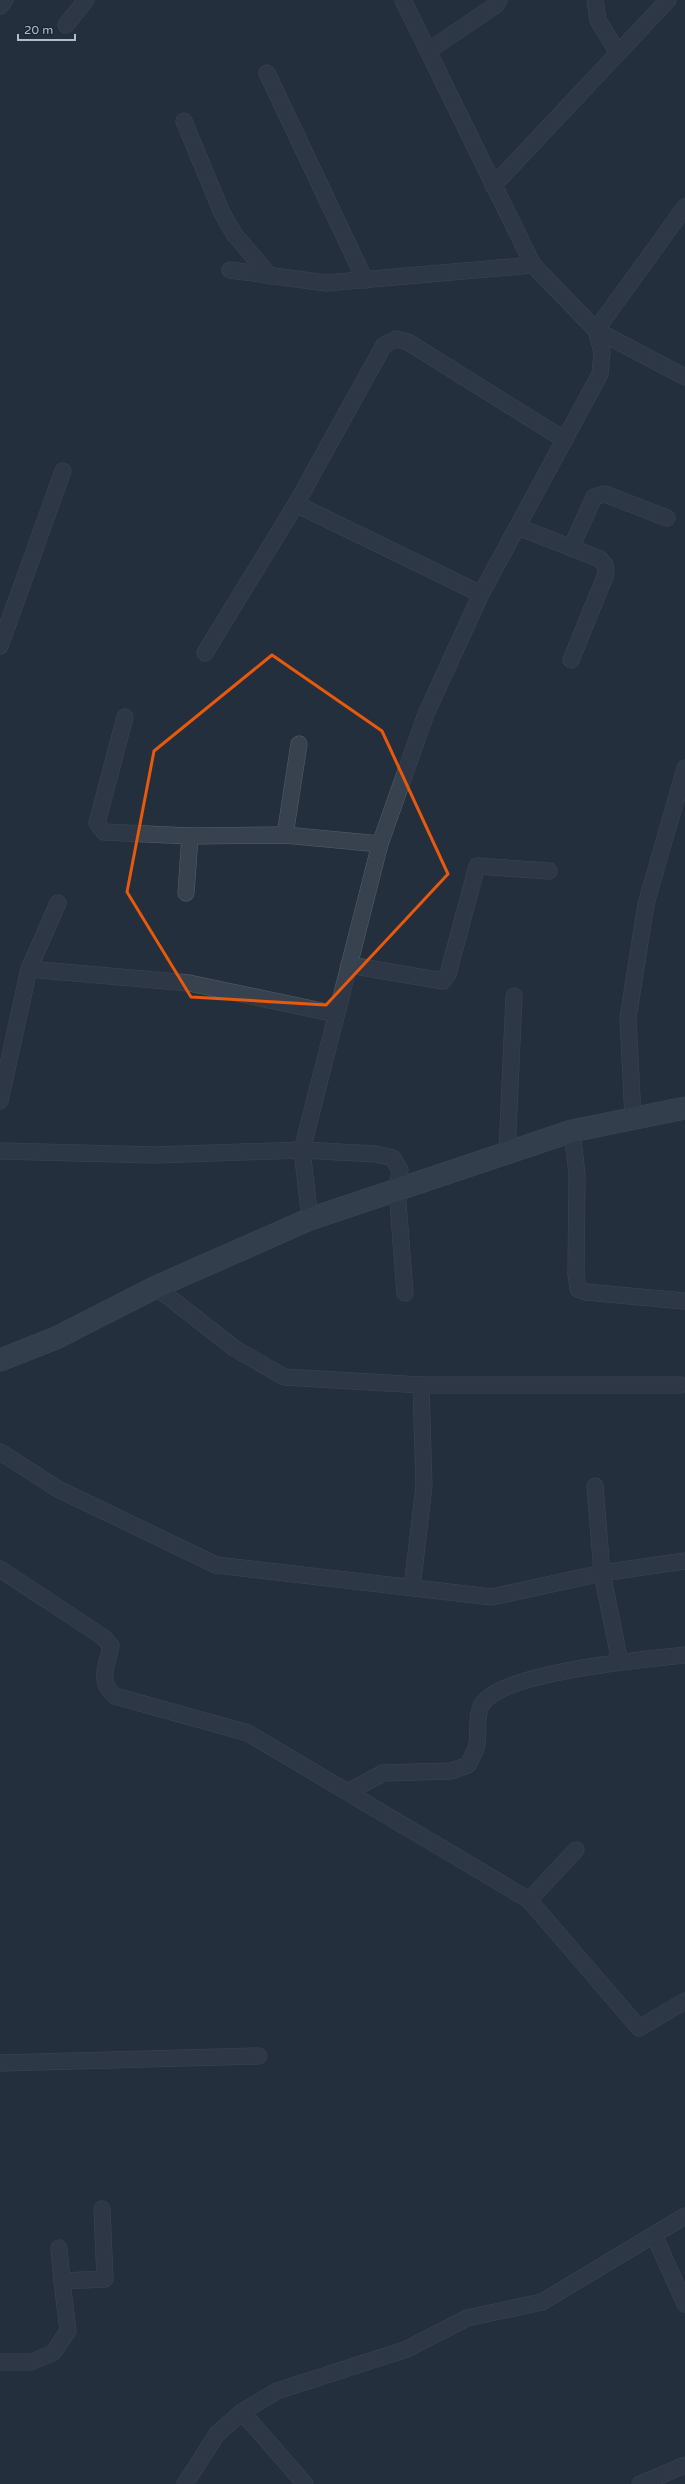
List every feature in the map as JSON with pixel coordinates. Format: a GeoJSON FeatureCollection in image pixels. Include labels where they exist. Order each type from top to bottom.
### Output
{"type":"FeatureCollection","features":[{"type":"Feature","properties":{"kind":"main road"},"geometry":{"type":"LineString","coordinates":[[0,1360],[56,1338],[156,1287],[310,1219],[572,1131],[685,1108]]}},
{"type":"Feature","properties":{"kind":"street"},"geometry":{"type":"LineString","coordinates":[[0,6],[5,0]]}},
{"type":"Feature","properties":{"kind":"street"},"geometry":{"type":"LineString","coordinates":[[66,25],[86,0]]}},
{"type":"Feature","properties":{"kind":"street"},"geometry":{"type":"LineString","coordinates":[[403,0],[533,265],[596,330],[685,377]]}},
{"type":"Feature","properties":{"kind":"street"},"geometry":{"type":"LineString","coordinates":[[428,51],[496,5],[499,0]]}},
{"type":"Feature","properties":{"kind":"street"},"geometry":{"type":"LineString","coordinates":[[594,0],[598,20],[618,53]]}},
{"type":"Feature","properties":{"kind":"street"},"geometry":{"type":"LineString","coordinates":[[493,186],[668,0]]}},
{"type":"Feature","properties":{"kind":"street"},"geometry":{"type":"LineString","coordinates":[[267,73],[365,280]]}},
{"type":"Feature","properties":{"kind":"street"},"geometry":{"type":"LineString","coordinates":[[184,121],[222,213],[234,234],[270,276]]}},
{"type":"Feature","properties":{"kind":"street"},"geometry":{"type":"LineString","coordinates":[[596,330],[685,207]]}},
{"type":"Feature","properties":{"kind":"street"},"geometry":{"type":"LineString","coordinates":[[230,270],[326,283],[533,265]]}},
{"type":"Feature","properties":{"kind":"street"},"geometry":{"type":"LineString","coordinates":[[310,1219],[302,1150],[380,844],[426,714],[481,594],[600,374],[602,352],[596,330]]}},
{"type":"Feature","properties":{"kind":"street"},"geometry":{"type":"LineString","coordinates":[[205,653],[296,504],[384,346],[396,339],[408,342],[565,440]]}},
{"type":"Feature","properties":{"kind":"street"},"geometry":{"type":"LineString","coordinates":[[0,646],[63,471]]}},
{"type":"Feature","properties":{"kind":"street"},"geometry":{"type":"LineString","coordinates":[[572,548],[594,497],[606,494],[667,518]]}},
{"type":"Feature","properties":{"kind":"street"},"geometry":{"type":"LineString","coordinates":[[296,504],[481,594]]}},
{"type":"Feature","properties":{"kind":"street"},"geometry":{"type":"LineString","coordinates":[[518,526],[600,559],[605,565],[606,574],[571,660]]}},
{"type":"Feature","properties":{"kind":"street"},"geometry":{"type":"LineString","coordinates":[[125,717],[97,823],[99,829],[104,832],[190,836],[285,834],[380,844]]}},
{"type":"Feature","properties":{"kind":"street"},"geometry":{"type":"LineString","coordinates":[[285,834],[299,744]]}},
{"type":"Feature","properties":{"kind":"street"},"geometry":{"type":"LineString","coordinates":[[633,1118],[628,1018],[646,904],[685,768]]}},
{"type":"Feature","properties":{"kind":"street"},"geometry":{"type":"LineString","coordinates":[[186,893],[190,836]]}},
{"type":"Feature","properties":{"kind":"street"},"geometry":{"type":"LineString","coordinates":[[349,965],[443,981],[448,974],[477,866],[549,871]]}},
{"type":"Feature","properties":{"kind":"street"},"geometry":{"type":"LineString","coordinates":[[0,1101],[29,969],[58,903]]}},
{"type":"Feature","properties":{"kind":"street"},"geometry":{"type":"LineString","coordinates":[[29,969],[189,983],[336,1014]]}},
{"type":"Feature","properties":{"kind":"street"},"geometry":{"type":"LineString","coordinates":[[507,1153],[514,996]]}},
{"type":"Feature","properties":{"kind":"street"},"geometry":{"type":"LineString","coordinates":[[572,1131],[577,1174],[576,1274],[578,1289],[586,1292],[684,1301]]}},
{"type":"Feature","properties":{"kind":"street"},"geometry":{"type":"LineString","coordinates":[[0,1151],[155,1155],[302,1150],[376,1154],[393,1158],[400,1170],[396,1190],[405,1293]]}},
{"type":"Feature","properties":{"kind":"street"},"geometry":{"type":"LineString","coordinates":[[156,1287],[234,1348],[284,1378],[422,1385],[680,1385]]}},
{"type":"Feature","properties":{"kind":"street"},"geometry":{"type":"LineString","coordinates":[[412,1588],[424,1486],[422,1385]]}},
{"type":"Feature","properties":{"kind":"street"},"geometry":{"type":"LineString","coordinates":[[0,1452],[58,1489],[216,1565],[492,1598],[602,1573],[685,1561]]}},
{"type":"Feature","properties":{"kind":"street"},"geometry":{"type":"LineString","coordinates":[[595,1486],[602,1573],[620,1662]]}},
{"type":"Feature","properties":{"kind":"street"},"geometry":{"type":"LineString","coordinates":[[0,1569],[103,1637],[111,1646],[104,1680],[106,1688],[115,1696],[248,1733],[529,1900],[639,2028],[685,2001]]}},
{"type":"Feature","properties":{"kind":"street"},"geometry":{"type":"LineString","coordinates":[[348,1792],[383,1773],[451,1771],[468,1765],[476,1748],[482,1705],[499,1689],[534,1678],[620,1662],[685,1655]]}},
{"type":"Feature","properties":{"kind":"street"},"geometry":{"type":"LineString","coordinates":[[529,1900],[576,1850]]}},
{"type":"Feature","properties":{"kind":"street"},"geometry":{"type":"LineString","coordinates":[[0,2063],[259,2056]]}},
{"type":"Feature","properties":{"kind":"street"},"geometry":{"type":"LineString","coordinates":[[62,2281],[105,2279],[102,2209]]}},
{"type":"Feature","properties":{"kind":"street"},"geometry":{"type":"LineString","coordinates":[[185,2484],[217,2434],[242,2412],[277,2391],[407,2349],[467,2318],[542,2302],[685,2216]]}},
{"type":"Feature","properties":{"kind":"street"},"geometry":{"type":"LineString","coordinates":[[654,2235],[685,2304]]}},
{"type":"Feature","properties":{"kind":"street"},"geometry":{"type":"LineString","coordinates":[[0,2362],[31,2362],[53,2353],[68,2331],[59,2248]]}},
{"type":"Feature","properties":{"kind":"street"},"geometry":{"type":"LineString","coordinates":[[242,2412],[305,2484]]}},
{"type":"Feature","properties":{"kind":"street"},"geometry":{"type":"LineString","coordinates":[[640,2484],[685,2465]]}},
{"type":"Feature","properties":{"kind":"highlighted area"},"geometry":{"type":"Polygon","coordinates":[[[272,655],[382,731],[448,874],[326,1005],[191,997],[127,892],[154,751],[272,655]]]}}]}
